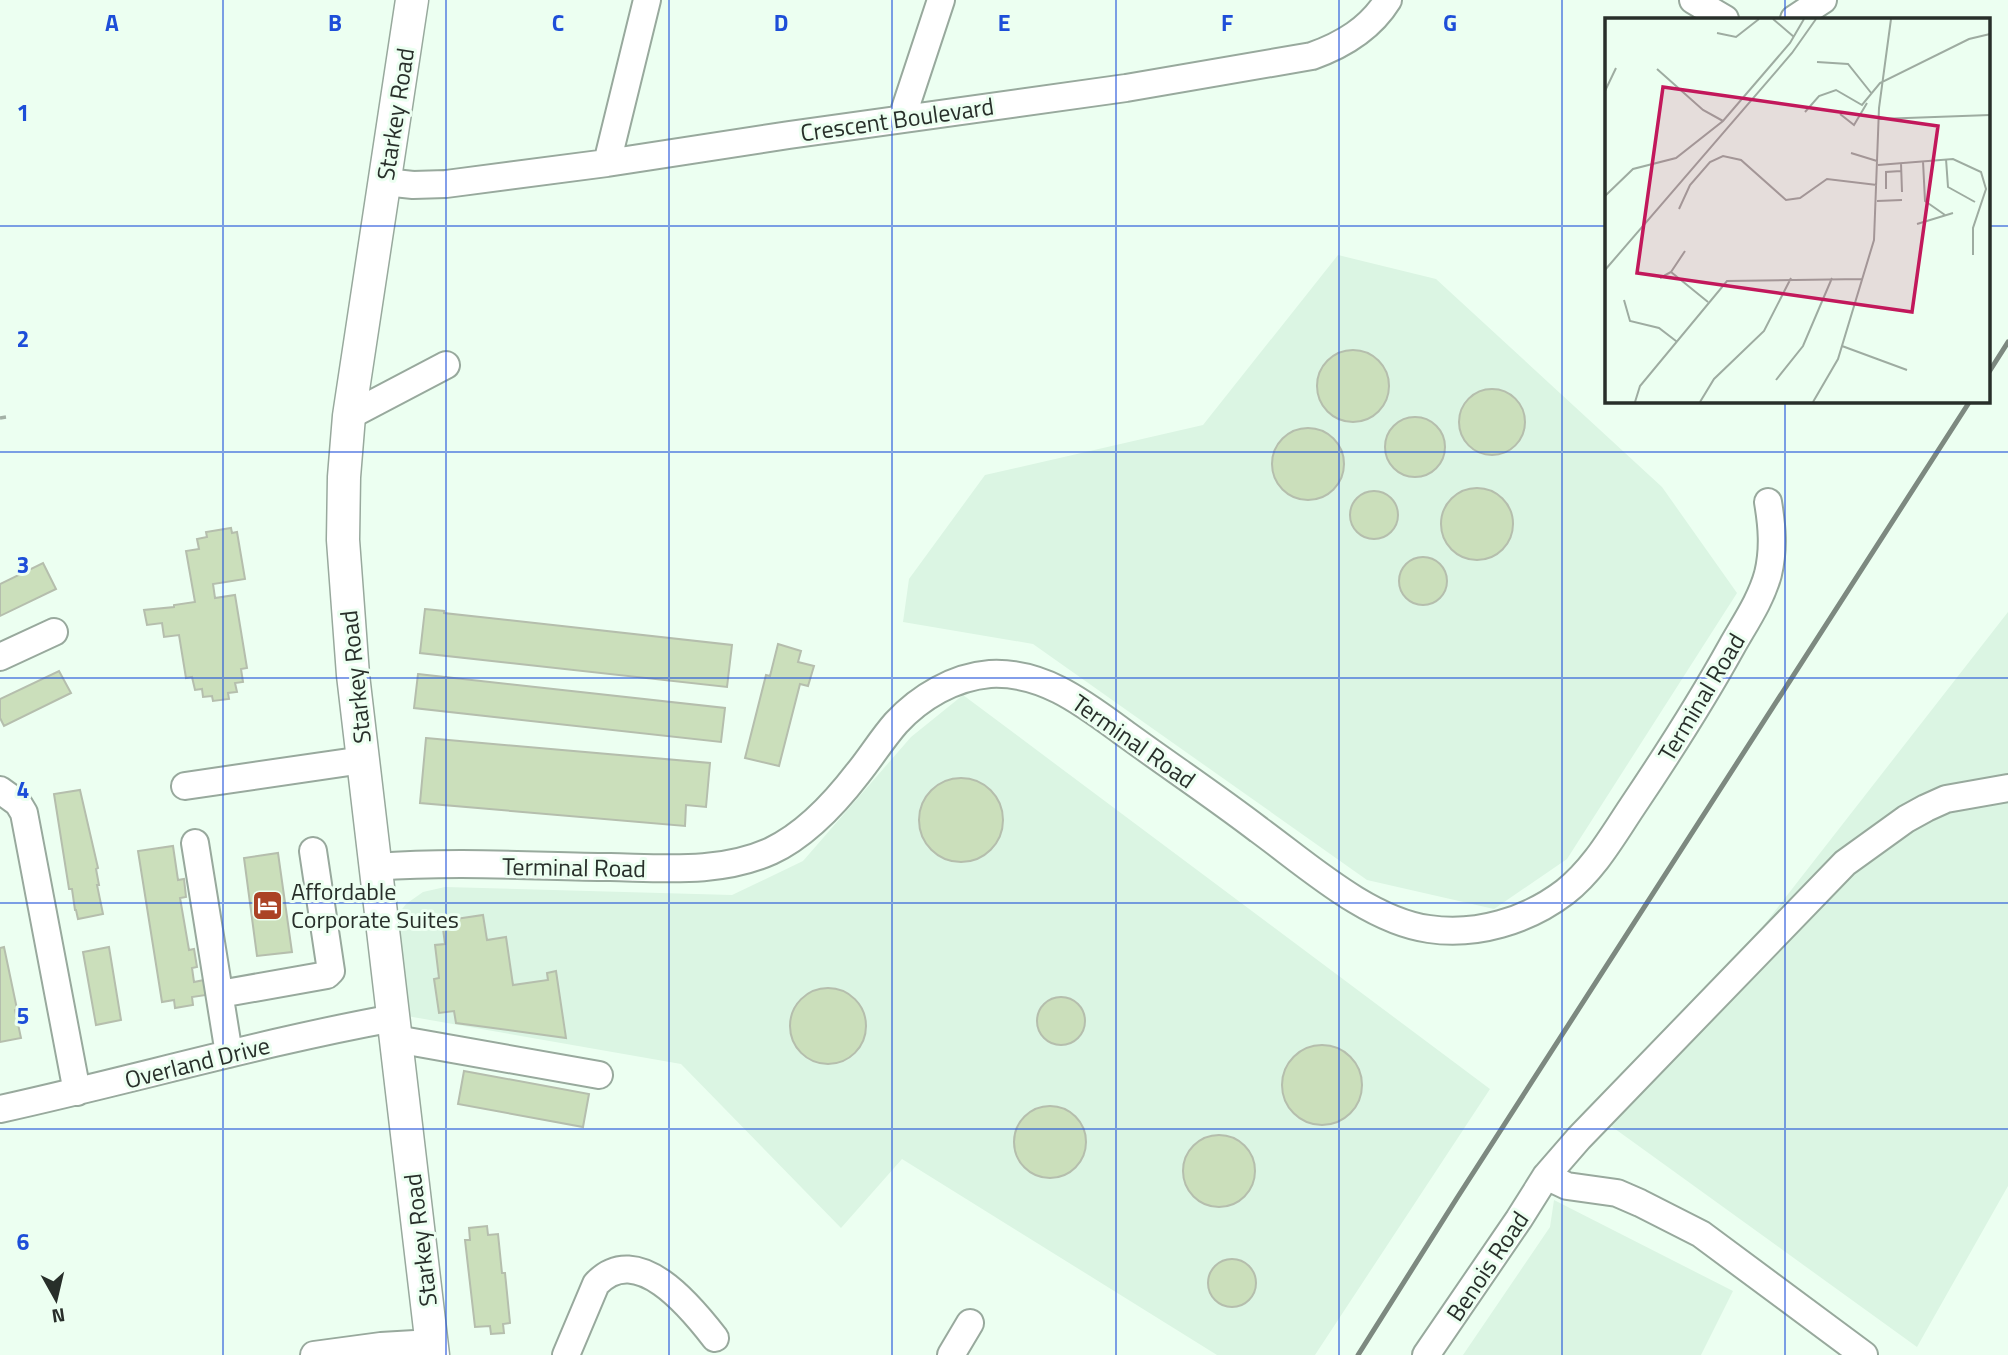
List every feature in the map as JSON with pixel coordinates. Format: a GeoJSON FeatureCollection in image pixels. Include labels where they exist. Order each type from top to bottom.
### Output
{"type":"FeatureCollection","features":[{"type":"Feature","properties":{"kind":"main road","name":"Starkey Road"},"geometry":{"type":"LineString","coordinates":[[412,0],[349,416],[343,540],[353,675],[432,1349]]}},
{"type":"Feature","properties":{"kind":"street"},"geometry":{"type":"LineString","coordinates":[[607,163],[647,0]]}},
{"type":"Feature","properties":{"kind":"street"},"geometry":{"type":"LineString","coordinates":[[902,118],[941,0]]}},
{"type":"Feature","properties":{"kind":"street","name":"Crescent Boulevard"},"geometry":{"type":"LineString","coordinates":[[385,182],[446,184],[607,163],[902,118],[1126,88],[1312,56],[1335,47],[1356,34],[1378,14],[1388,0]]}},
{"type":"Feature","properties":{"kind":"street"},"geometry":{"type":"LineString","coordinates":[[1693,0],[1723,18]]}},
{"type":"Feature","properties":{"kind":"street"},"geometry":{"type":"LineString","coordinates":[[1796,18],[1823,0]]}},
{"type":"Feature","properties":{"kind":"street"},"geometry":{"type":"LineString","coordinates":[[349,416],[446,365]]}},
{"type":"Feature","properties":{"kind":"street","name":"Terminal Road"},"geometry":{"type":"LineString","coordinates":[[376,867],[422,864],[698,869],[744,861],[791,840],[823,812],[857,775],[897,722],[918,703],[965,678],[989,674],[1013,675],[1054,686],[1104,718],[1329,882],[1380,914],[1425,929],[1451,931],[1478,929],[1510,921],[1536,910],[1560,895],[1594,865],[1662,763],[1759,598],[1768,575],[1772,551],[1768,502]]}},
{"type":"Feature","properties":{"kind":"street"},"geometry":{"type":"LineString","coordinates":[[0,657],[54,632]]}},
{"type":"Feature","properties":{"kind":"street"},"geometry":{"type":"LineString","coordinates":[[185,786],[363,760]]}},
{"type":"Feature","properties":{"kind":"street","name":"Benois Road"},"geometry":{"type":"LineString","coordinates":[[1426,1355],[1546,1176],[1579,1138],[1845,863],[1906,819],[1926,808],[1947,799],[2008,788]]}},
{"type":"Feature","properties":{"kind":"street"},"geometry":{"type":"LineString","coordinates":[[0,790],[18,803],[24,813],[77,1092]]}},
{"type":"Feature","properties":{"kind":"street"},"geometry":{"type":"LineString","coordinates":[[195,843],[229,1054]]}},
{"type":"Feature","properties":{"kind":"street"},"geometry":{"type":"LineString","coordinates":[[220,994],[327,975],[331,971],[313,851]]}},
{"type":"Feature","properties":{"kind":"street"},"geometry":{"type":"LineString","coordinates":[[395,1029],[599,1074]]}},
{"type":"Feature","properties":{"kind":"street","name":"Overland Drive"},"geometry":{"type":"LineString","coordinates":[[0,1109],[328,1030],[395,1029]]}},
{"type":"Feature","properties":{"kind":"street"},"geometry":{"type":"LineString","coordinates":[[1546,1176],[1567,1186],[1617,1193],[1701,1234],[1864,1355]]}},
{"type":"Feature","properties":{"kind":"street"},"geometry":{"type":"LineString","coordinates":[[566,1355],[596,1284],[614,1270],[640,1272],[663,1284],[680,1297],[715,1338]]}},
{"type":"Feature","properties":{"kind":"street"},"geometry":{"type":"LineString","coordinates":[[951,1355],[970,1323]]}},
{"type":"Feature","properties":{"kind":"street"},"geometry":{"type":"LineString","coordinates":[[314,1355],[381,1346],[432,1349]]}},
{"type":"Feature","properties":{"kind":"path"},"geometry":{"type":"LineString","coordinates":[[0,418],[6,417]]}},
{"type":"Feature","properties":{"kind":"shaded area"},"geometry":{"type":"Polygon","coordinates":[[[1338,255],[1436,279],[1662,487],[1737,593],[1567,859],[1494,909],[1367,880],[1033,644],[903,622],[909,579],[985,475],[1203,425],[1338,255]]]}},
{"type":"Feature","properties":{"kind":"shaded area"},"geometry":{"type":"Polygon","coordinates":[[[2008,612],[2008,1186],[1917,1347],[1593,1113],[1750,943],[2008,612]]]}},
{"type":"Feature","properties":{"kind":"shaded area"},"geometry":{"type":"Polygon","coordinates":[[[963,695],[1490,1089],[1315,1355],[1217,1355],[902,1159],[841,1228],[681,1064],[407,1016],[396,917],[406,904],[423,892],[445,887],[732,895],[803,861],[911,737],[963,695]]]}},
{"type":"Feature","properties":{"kind":"shaded area"},"geometry":{"type":"Polygon","coordinates":[[[1554,1200],[1733,1291],[1701,1355],[1463,1355],[1550,1227],[1554,1200]]]}},
{"type":"Feature","properties":{"kind":"building"},"geometry":{"type":"Polygon","coordinates":[[[1353,350],[1373,356],[1383,366],[1389,386],[1383,406],[1373,416],[1353,422],[1333,416],[1323,406],[1317,386],[1323,366],[1333,356],[1353,350]]]}},
{"type":"Feature","properties":{"kind":"building"},"geometry":{"type":"Polygon","coordinates":[[[1492,389],[1505,392],[1515,399],[1522,409],[1525,422],[1522,435],[1515,445],[1505,452],[1492,455],[1479,452],[1469,445],[1462,435],[1459,422],[1462,409],[1469,399],[1479,392],[1492,389]]]}},
{"type":"Feature","properties":{"kind":"building"},"geometry":{"type":"Polygon","coordinates":[[[1415,417],[1436,426],[1445,447],[1436,468],[1415,477],[1394,468],[1385,447],[1394,426],[1415,417]]]}},
{"type":"Feature","properties":{"kind":"building"},"geometry":{"type":"Polygon","coordinates":[[[1308,428],[1322,431],[1334,438],[1341,450],[1344,464],[1341,478],[1334,490],[1322,497],[1308,500],[1294,497],[1282,490],[1275,478],[1272,464],[1275,450],[1282,438],[1294,431],[1308,428]]]}},
{"type":"Feature","properties":{"kind":"building"},"geometry":{"type":"Polygon","coordinates":[[[1477,488],[1491,491],[1503,498],[1510,510],[1513,524],[1510,538],[1503,550],[1491,557],[1477,560],[1463,557],[1451,550],[1444,538],[1441,524],[1444,510],[1451,498],[1463,491],[1477,488]]]}},
{"type":"Feature","properties":{"kind":"building"},"geometry":{"type":"Polygon","coordinates":[[[1374,491],[1383,492],[1391,498],[1397,506],[1397,524],[1391,532],[1383,538],[1374,539],[1365,538],[1357,532],[1351,524],[1350,515],[1351,506],[1357,498],[1365,492],[1374,491]]]}},
{"type":"Feature","properties":{"kind":"building"},"geometry":{"type":"Polygon","coordinates":[[[231,528],[232,533],[237,532],[245,579],[213,584],[215,598],[235,595],[247,668],[241,669],[243,682],[235,683],[237,692],[228,693],[229,699],[213,701],[212,696],[203,697],[202,689],[195,690],[192,677],[186,678],[179,635],[164,637],[162,623],[147,625],[144,610],[195,602],[186,551],[199,549],[197,539],[207,537],[206,532],[231,528]]]}},
{"type":"Feature","properties":{"kind":"building"},"geometry":{"type":"Polygon","coordinates":[[[1423,557],[1432,558],[1440,564],[1446,572],[1446,590],[1440,598],[1432,604],[1423,605],[1414,604],[1406,598],[1400,590],[1399,581],[1400,572],[1406,564],[1414,558],[1423,557]]]}},
{"type":"Feature","properties":{"kind":"building"},"geometry":{"type":"Polygon","coordinates":[[[43,563],[56,589],[0,616],[0,584],[43,563]]]}},
{"type":"Feature","properties":{"kind":"building"},"geometry":{"type":"Polygon","coordinates":[[[425,609],[732,645],[727,687],[420,653],[425,609]]]}},
{"type":"Feature","properties":{"kind":"building"},"geometry":{"type":"Polygon","coordinates":[[[778,644],[801,651],[798,662],[814,666],[808,686],[800,684],[779,766],[745,758],[766,675],[770,676],[778,644]]]}},
{"type":"Feature","properties":{"kind":"building"},"geometry":{"type":"Polygon","coordinates":[[[59,671],[71,693],[4,726],[0,718],[0,699],[59,671]]]}},
{"type":"Feature","properties":{"kind":"building"},"geometry":{"type":"Polygon","coordinates":[[[418,674],[725,708],[721,742],[414,708],[418,674]]]}},
{"type":"Feature","properties":{"kind":"building"},"geometry":{"type":"Polygon","coordinates":[[[426,738],[710,763],[706,807],[686,805],[685,826],[420,803],[426,738]]]}},
{"type":"Feature","properties":{"kind":"building"},"geometry":{"type":"Polygon","coordinates":[[[961,778],[977,781],[991,790],[1000,804],[1003,820],[1000,836],[991,850],[977,859],[961,862],[945,859],[931,850],[922,836],[919,820],[922,804],[931,790],[945,781],[961,778]]]}},
{"type":"Feature","properties":{"kind":"building"},"geometry":{"type":"Polygon","coordinates":[[[80,790],[98,868],[97,885],[103,914],[78,919],[72,889],[69,889],[54,794],[80,790]]]}},
{"type":"Feature","properties":{"kind":"building"},"geometry":{"type":"Polygon","coordinates":[[[173,846],[178,880],[184,879],[186,897],[180,898],[189,950],[194,949],[197,967],[192,968],[194,982],[204,980],[206,995],[192,997],[193,1005],[175,1008],[174,1000],[162,1002],[138,851],[173,846]]]}},
{"type":"Feature","properties":{"kind":"building","name":"Affordable Corporate Suites"},"geometry":{"type":"Polygon","coordinates":[[[278,853],[292,952],[257,956],[244,858],[278,853]]]}},
{"type":"Feature","properties":{"kind":"building"},"geometry":{"type":"Polygon","coordinates":[[[483,915],[487,940],[506,937],[513,985],[548,980],[547,973],[556,971],[566,1038],[456,1023],[454,1011],[439,1013],[434,979],[439,978],[435,945],[445,944],[442,921],[483,915]]]}},
{"type":"Feature","properties":{"kind":"building"},"geometry":{"type":"Polygon","coordinates":[[[4,947],[21,1038],[0,1042],[0,948],[4,947]]]}},
{"type":"Feature","properties":{"kind":"building"},"geometry":{"type":"Polygon","coordinates":[[[109,947],[121,1020],[96,1025],[83,952],[109,947]]]}},
{"type":"Feature","properties":{"kind":"building"},"geometry":{"type":"Polygon","coordinates":[[[828,988],[843,991],[855,999],[863,1011],[866,1026],[863,1041],[855,1053],[843,1061],[828,1064],[813,1061],[801,1053],[793,1041],[790,1026],[793,1011],[801,999],[813,991],[828,988]]]}},
{"type":"Feature","properties":{"kind":"building"},"geometry":{"type":"Polygon","coordinates":[[[1061,997],[1070,998],[1078,1004],[1084,1012],[1084,1030],[1078,1038],[1070,1044],[1061,1045],[1052,1044],[1044,1038],[1038,1030],[1037,1021],[1038,1012],[1044,1004],[1052,998],[1061,997]]]}},
{"type":"Feature","properties":{"kind":"building"},"geometry":{"type":"Polygon","coordinates":[[[1322,1045],[1337,1048],[1350,1057],[1359,1070],[1362,1085],[1359,1100],[1350,1113],[1337,1122],[1322,1125],[1307,1122],[1294,1113],[1285,1100],[1282,1085],[1285,1070],[1294,1057],[1307,1048],[1322,1045]]]}},
{"type":"Feature","properties":{"kind":"building"},"geometry":{"type":"Polygon","coordinates":[[[464,1071],[589,1094],[583,1127],[458,1104],[464,1071]]]}},
{"type":"Feature","properties":{"kind":"building"},"geometry":{"type":"Polygon","coordinates":[[[1050,1106],[1064,1109],[1076,1116],[1083,1128],[1086,1142],[1083,1156],[1076,1168],[1064,1175],[1050,1178],[1036,1175],[1024,1168],[1017,1156],[1014,1142],[1017,1128],[1024,1116],[1036,1109],[1050,1106]]]}},
{"type":"Feature","properties":{"kind":"building"},"geometry":{"type":"Polygon","coordinates":[[[1219,1135],[1239,1141],[1249,1151],[1255,1171],[1249,1191],[1239,1201],[1219,1207],[1199,1201],[1189,1191],[1183,1171],[1189,1151],[1199,1141],[1219,1135]]]}},
{"type":"Feature","properties":{"kind":"building"},"geometry":{"type":"Polygon","coordinates":[[[487,1226],[488,1235],[498,1234],[502,1273],[505,1273],[510,1323],[503,1324],[504,1333],[491,1334],[490,1326],[475,1327],[465,1240],[470,1240],[469,1228],[487,1226]]]}},
{"type":"Feature","properties":{"kind":"building"},"geometry":{"type":"Polygon","coordinates":[[[1232,1259],[1241,1260],[1249,1266],[1255,1274],[1255,1292],[1249,1300],[1241,1306],[1232,1307],[1223,1306],[1215,1300],[1209,1292],[1208,1283],[1209,1274],[1215,1266],[1223,1260],[1232,1259]]]}},
{"type":"Feature","properties":{"kind":"railway"},"geometry":{"type":"LineString","coordinates":[[1990,370],[2008,342]]}},
{"type":"Feature","properties":{"kind":"railway"},"geometry":{"type":"LineString","coordinates":[[1358,1355],[1969,402]]}},
{"type":"Feature","properties":{"kind":"place","name":"Affordable Corporate Suites"},"geometry":{"type":"Point","coordinates":[268,905]}}]}
